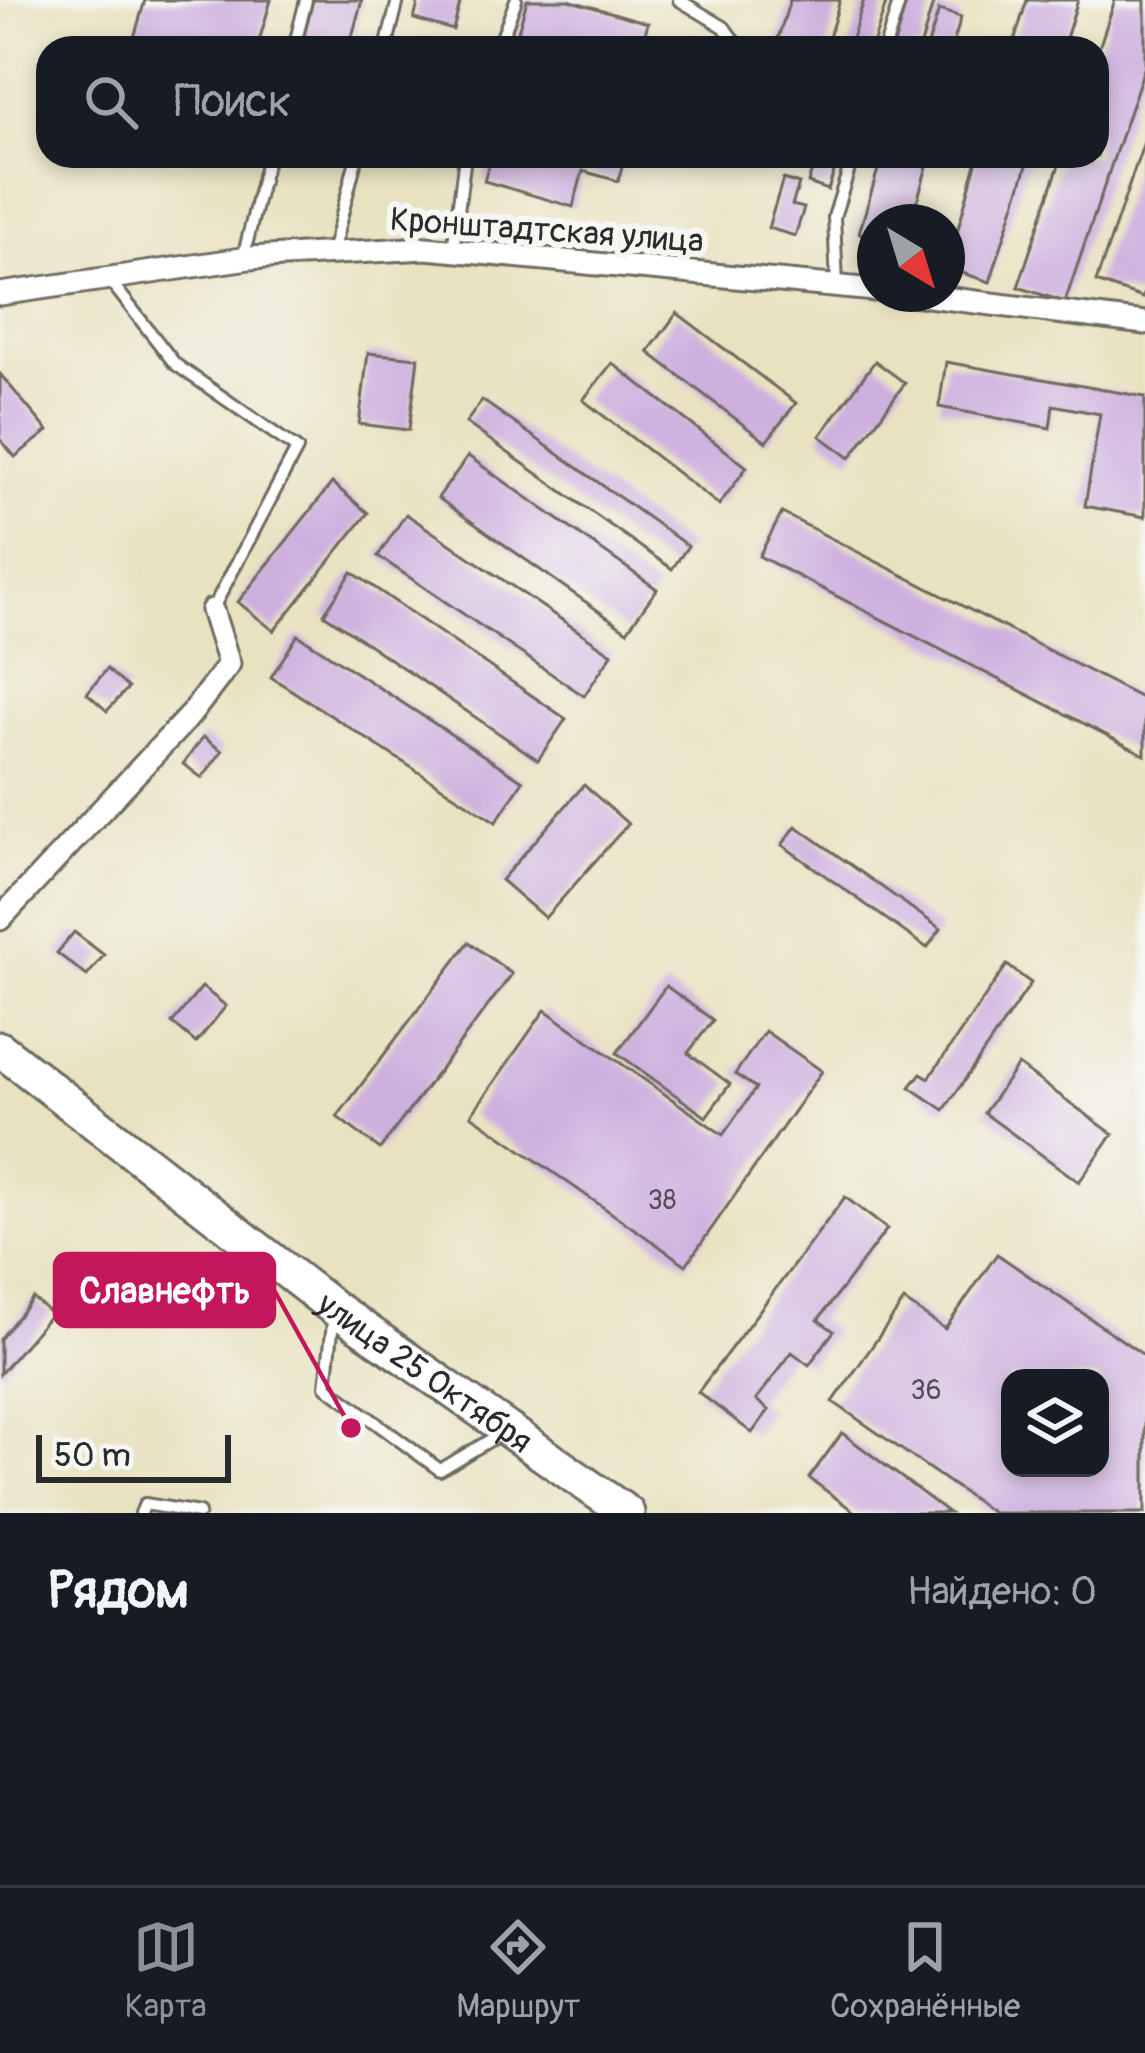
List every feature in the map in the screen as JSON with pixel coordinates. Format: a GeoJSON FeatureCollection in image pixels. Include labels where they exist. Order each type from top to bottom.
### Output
{"type":"FeatureCollection","features":[{"type":"Feature","properties":{"kind":"main road","name":"улица 25 Октября"},"geometry":{"type":"LineString","coordinates":[[0,1049],[334,1308],[627,1513]]}},
{"type":"Feature","properties":{"kind":"street","name":"Кронштадтская улица"},"geometry":{"type":"LineString","coordinates":[[0,294],[243,258],[454,251],[857,288]]}},
{"type":"Feature","properties":{"kind":"street"},"geometry":{"type":"LineString","coordinates":[[965,300],[1145,322]]}},
{"type":"Feature","properties":{"kind":"street"},"geometry":{"type":"LineString","coordinates":[[0,919],[190,715],[229,664],[212,610]]}},
{"type":"Feature","properties":{"kind":"lane"},"geometry":{"type":"LineString","coordinates":[[297,36],[306,0]]}},
{"type":"Feature","properties":{"kind":"lane"},"geometry":{"type":"LineString","coordinates":[[389,36],[398,0]]}},
{"type":"Feature","properties":{"kind":"lane"},"geometry":{"type":"LineString","coordinates":[[502,36],[516,0]]}},
{"type":"Feature","properties":{"kind":"lane"},"geometry":{"type":"LineString","coordinates":[[679,0],[724,27],[730,36]]}},
{"type":"Feature","properties":{"kind":"lane"},"geometry":{"type":"LineString","coordinates":[[889,36],[900,0]]}},
{"type":"Feature","properties":{"kind":"lane"},"geometry":{"type":"LineString","coordinates":[[243,258],[265,168]]}},
{"type":"Feature","properties":{"kind":"lane"},"geometry":{"type":"LineString","coordinates":[[332,254],[354,168]]}},
{"type":"Feature","properties":{"kind":"lane"},"geometry":{"type":"LineString","coordinates":[[454,251],[464,168]]}},
{"type":"Feature","properties":{"kind":"lane"},"geometry":{"type":"LineString","coordinates":[[837,285],[835,217],[849,168]]}},
{"type":"Feature","properties":{"kind":"lane"},"geometry":{"type":"LineString","coordinates":[[108,278],[176,364],[297,448],[212,610]]}},
{"type":"Feature","properties":{"kind":"lane"},"geometry":{"type":"LineString","coordinates":[[334,1308],[326,1386],[440,1471],[505,1431]]}},
{"type":"Feature","properties":{"kind":"lane"},"geometry":{"type":"LineString","coordinates":[[141,1513],[146,1504],[199,1513]]}},
{"type":"Feature","properties":{"kind":"building"},"geometry":{"type":"Polygon","coordinates":[[[145,0],[271,0],[260,36],[134,36],[145,0]]]}},
{"type":"Feature","properties":{"kind":"building"},"geometry":{"type":"Polygon","coordinates":[[[313,0],[362,0],[352,36],[304,36],[313,0]]]}},
{"type":"Feature","properties":{"kind":"building"},"geometry":{"type":"Polygon","coordinates":[[[419,0],[461,0],[453,30],[414,19],[419,0]]]}},
{"type":"Feature","properties":{"kind":"building"},"geometry":{"type":"Polygon","coordinates":[[[527,0],[568,0],[648,23],[644,36],[517,36],[527,0]]]}},
{"type":"Feature","properties":{"kind":"building"},"geometry":{"type":"Polygon","coordinates":[[[790,0],[840,0],[830,36],[779,36],[790,0]]]}},
{"type":"Feature","properties":{"kind":"building"},"geometry":{"type":"Polygon","coordinates":[[[864,0],[887,0],[876,36],[853,36],[864,0]]]}},
{"type":"Feature","properties":{"kind":"building"},"geometry":{"type":"Polygon","coordinates":[[[907,0],[934,0],[924,36],[896,36],[907,0]]]}},
{"type":"Feature","properties":{"kind":"building"},"geometry":{"type":"Polygon","coordinates":[[[1027,0],[1078,0],[1067,36],[1016,36],[1027,0]]]}},
{"type":"Feature","properties":{"kind":"building"},"geometry":{"type":"Polygon","coordinates":[[[1115,0],[1145,0],[1145,66],[1065,302],[1018,287],[1058,168],[1109,168],[1109,36],[1103,36],[1115,0]]]}},
{"type":"Feature","properties":{"kind":"building"},"geometry":{"type":"Polygon","coordinates":[[[939,10],[961,17],[955,36],[931,36],[939,10]]]}},
{"type":"Feature","properties":{"kind":"building"},"geometry":{"type":"Polygon","coordinates":[[[1145,139],[1145,291],[1143,298],[1096,282],[1145,139]]]}},
{"type":"Feature","properties":{"kind":"building"},"geometry":{"type":"Polygon","coordinates":[[[488,168],[622,168],[618,181],[583,171],[573,207],[484,181],[488,168]]]}},
{"type":"Feature","properties":{"kind":"building"},"geometry":{"type":"Polygon","coordinates":[[[812,168],[835,168],[828,190],[808,183],[812,168]]]}},
{"type":"Feature","properties":{"kind":"building"},"geometry":{"type":"Polygon","coordinates":[[[878,168],[927,168],[916,204],[868,204],[878,168]]]}},
{"type":"Feature","properties":{"kind":"building"},"geometry":{"type":"Polygon","coordinates":[[[975,168],[1026,168],[990,282],[965,274],[965,204],[975,168]]]}},
{"type":"Feature","properties":{"kind":"building"},"geometry":{"type":"Polygon","coordinates":[[[783,179],[799,184],[792,205],[804,208],[795,236],[768,228],[783,179]]]}},
{"type":"Feature","properties":{"kind":"building"},"geometry":{"type":"Polygon","coordinates":[[[677,313],[796,403],[766,442],[648,352],[677,313]]]}},
{"type":"Feature","properties":{"kind":"building"},"geometry":{"type":"Polygon","coordinates":[[[368,353],[418,358],[409,430],[359,424],[368,353]]]}},
{"type":"Feature","properties":{"kind":"building"},"geometry":{"type":"Polygon","coordinates":[[[875,361],[905,383],[850,458],[820,436],[875,361]]]}},
{"type":"Feature","properties":{"kind":"building"},"geometry":{"type":"Polygon","coordinates":[[[946,362],[1145,397],[1145,517],[1085,506],[1100,414],[1053,405],[1050,428],[939,407],[946,362]]]}},
{"type":"Feature","properties":{"kind":"building"},"geometry":{"type":"Polygon","coordinates":[[[612,363],[747,467],[719,505],[583,400],[612,363]]]}},
{"type":"Feature","properties":{"kind":"building"},"geometry":{"type":"Polygon","coordinates":[[[0,374],[48,431],[15,457],[0,439],[0,374]]]}},
{"type":"Feature","properties":{"kind":"building"},"geometry":{"type":"Polygon","coordinates":[[[482,400],[688,546],[672,569],[466,423],[482,400]]]}},
{"type":"Feature","properties":{"kind":"building"},"geometry":{"type":"Polygon","coordinates":[[[468,456],[657,589],[627,631],[438,498],[468,456]]]}},
{"type":"Feature","properties":{"kind":"building"},"geometry":{"type":"Polygon","coordinates":[[[332,483],[368,513],[274,631],[238,602],[332,483]]]}},
{"type":"Feature","properties":{"kind":"building"},"geometry":{"type":"Polygon","coordinates":[[[782,513],[1145,700],[1145,755],[759,556],[782,513]]]}},
{"type":"Feature","properties":{"kind":"building"},"geometry":{"type":"Polygon","coordinates":[[[406,514],[612,654],[584,696],[378,556],[406,514]]]}},
{"type":"Feature","properties":{"kind":"building"},"geometry":{"type":"Polygon","coordinates":[[[352,572],[566,719],[538,760],[324,614],[352,572]]]}},
{"type":"Feature","properties":{"kind":"building"},"geometry":{"type":"Polygon","coordinates":[[[298,635],[523,781],[496,822],[271,677],[298,635]]]}},
{"type":"Feature","properties":{"kind":"building"},"geometry":{"type":"Polygon","coordinates":[[[107,669],[128,688],[107,711],[87,693],[107,669]]]}},
{"type":"Feature","properties":{"kind":"building"},"geometry":{"type":"Polygon","coordinates":[[[203,737],[222,751],[202,778],[183,764],[203,737]]]}},
{"type":"Feature","properties":{"kind":"building"},"geometry":{"type":"Polygon","coordinates":[[[584,785],[628,824],[545,918],[501,880],[584,785]]]}},
{"type":"Feature","properties":{"kind":"building"},"geometry":{"type":"Polygon","coordinates":[[[796,826],[941,929],[927,948],[782,845],[796,826]]]}},
{"type":"Feature","properties":{"kind":"building"},"geometry":{"type":"Polygon","coordinates":[[[74,932],[104,955],[87,976],[57,953],[74,932]]]}},
{"type":"Feature","properties":{"kind":"building"},"geometry":{"type":"Polygon","coordinates":[[[469,942],[512,974],[380,1149],[337,1117],[469,942]]]}},
{"type":"Feature","properties":{"kind":"building"},"geometry":{"type":"Polygon","coordinates":[[[1007,965],[1031,983],[944,1110],[910,1087],[921,1073],[929,1078],[1007,965]]]}},
{"type":"Feature","properties":{"kind":"building"},"geometry":{"type":"Polygon","coordinates":[[[666,986],[713,1020],[688,1053],[730,1084],[706,1117],[617,1053],[666,986]]]}},
{"type":"Feature","properties":{"kind":"building"},"geometry":{"type":"Polygon","coordinates":[[[202,987],[226,1006],[196,1043],[172,1023],[202,987]]]}},
{"type":"Feature","properties":{"kind":"building"},"geometry":{"type":"Polygon","coordinates":[[[545,1010],[723,1135],[756,1088],[735,1074],[765,1031],[822,1071],[686,1265],[471,1115],[545,1010]]]}},
{"type":"Feature","properties":{"kind":"building"},"geometry":{"type":"Polygon","coordinates":[[[1018,1065],[1113,1134],[1079,1182],[984,1113],[1018,1065]]]}},
{"type":"Feature","properties":{"kind":"building"},"geometry":{"type":"Polygon","coordinates":[[[845,1197],[887,1229],[818,1320],[834,1331],[809,1365],[792,1352],[756,1400],[769,1410],[752,1433],[698,1392],[845,1197]]]}},
{"type":"Feature","properties":{"kind":"building"},"geometry":{"type":"Polygon","coordinates":[[[997,1254],[1145,1356],[1145,1513],[993,1513],[833,1402],[904,1301],[945,1329],[997,1254]]]}},
{"type":"Feature","properties":{"kind":"building"},"geometry":{"type":"Polygon","coordinates":[[[33,1298],[51,1314],[0,1374],[0,1339],[33,1298]]]}},
{"type":"Feature","properties":{"kind":"building"},"geometry":{"type":"Polygon","coordinates":[[[842,1433],[949,1513],[856,1513],[809,1478],[842,1433]]]}},
{"type":"Feature","properties":{"kind":"place","name":"Славнефть"},"geometry":{"type":"Point","coordinates":[351,1428]}}]}
